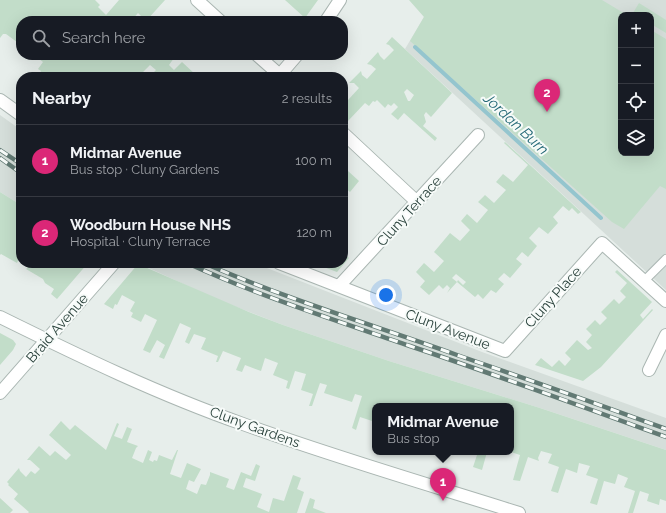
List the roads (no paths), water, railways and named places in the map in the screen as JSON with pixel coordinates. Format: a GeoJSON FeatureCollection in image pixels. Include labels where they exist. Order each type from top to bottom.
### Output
{"type":"FeatureCollection","features":[{"type":"Feature","properties":{"kind":"street"},"geometry":{"type":"LineString","coordinates":[[197,0],[215,16]]}},
{"type":"Feature","properties":{"kind":"street"},"geometry":{"type":"LineString","coordinates":[[329,16],[340,0]]}},
{"type":"Feature","properties":{"kind":"street"},"geometry":{"type":"LineString","coordinates":[[262,60],[276,72]]}},
{"type":"Feature","properties":{"kind":"street"},"geometry":{"type":"LineString","coordinates":[[283,72],[293,60]]}},
{"type":"Feature","properties":{"kind":"street"},"geometry":{"type":"LineString","coordinates":[[0,100],[16,111]]}},
{"type":"Feature","properties":{"kind":"street","name":"Cluny Terrace"},"geometry":{"type":"LineString","coordinates":[[339,286],[478,135]]}},
{"type":"Feature","properties":{"kind":"street"},"geometry":{"type":"LineString","coordinates":[[348,138],[417,202]]}},
{"type":"Feature","properties":{"kind":"street","name":"Cluny Place"},"geometry":{"type":"LineString","coordinates":[[505,351],[602,243],[644,281]]}},
{"type":"Feature","properties":{"kind":"street","name":"Braid Avenue"},"geometry":{"type":"LineString","coordinates":[[0,394],[110,268]]}},
{"type":"Feature","properties":{"kind":"street","name":"Cluny Avenue"},"geometry":{"type":"LineString","coordinates":[[292,268],[505,351]]}},
{"type":"Feature","properties":{"kind":"street"},"geometry":{"type":"LineString","coordinates":[[644,281],[666,301]]}},
{"type":"Feature","properties":{"kind":"street","name":"Cluny Gardens"},"geometry":{"type":"LineString","coordinates":[[0,318],[163,392],[242,424],[500,510],[519,513]]}},
{"type":"Feature","properties":{"kind":"street"},"geometry":{"type":"LineString","coordinates":[[649,370],[666,336]]}},
{"type":"Feature","properties":{"kind":"lane"},"geometry":{"type":"LineString","coordinates":[[644,281],[666,259]]}},
{"type":"Feature","properties":{"kind":"waterway","name":"Jordan Burn"},"geometry":{"type":"LineString","coordinates":[[415,47],[601,218]]}},
{"type":"Feature","properties":{"kind":"railway"},"geometry":{"type":"LineString","coordinates":[[0,150],[16,161]]}},
{"type":"Feature","properties":{"kind":"railway"},"geometry":{"type":"LineString","coordinates":[[0,158],[16,169]]}},
{"type":"Feature","properties":{"kind":"railway"},"geometry":{"type":"LineString","coordinates":[[198,268],[297,307],[506,379],[666,437]]}},
{"type":"Feature","properties":{"kind":"railway"},"geometry":{"type":"LineString","coordinates":[[216,268],[298,300],[666,429]]}},
{"type":"Feature","properties":{"kind":"place","name":"Woodburn House NHS"},"geometry":{"type":"Point","coordinates":[547,112]}},
{"type":"Feature","properties":{"kind":"place","name":"Midmar Avenue"},"geometry":{"type":"Point","coordinates":[443,501]}}]}
